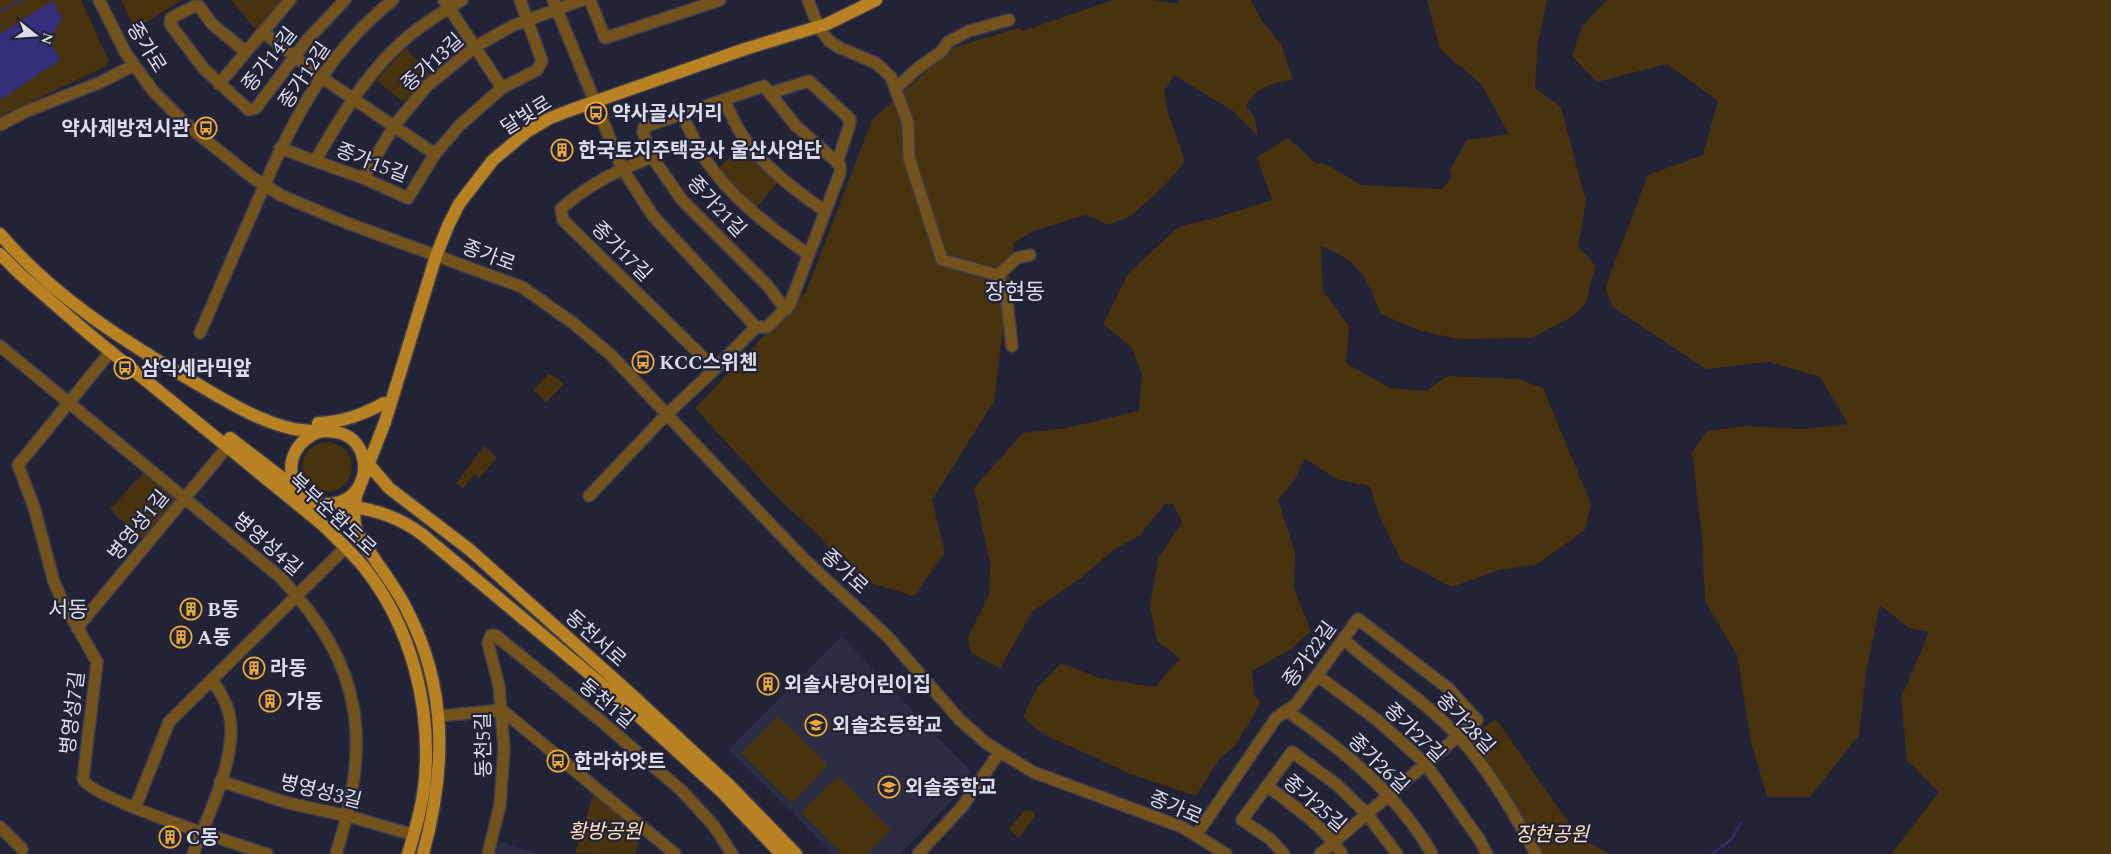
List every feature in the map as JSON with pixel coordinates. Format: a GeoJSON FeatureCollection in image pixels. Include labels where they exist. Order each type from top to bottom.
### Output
{"type":"FeatureCollection","features":[{"type":"Feature","properties":{"kind":"main road","name":"달빛로"},"geometry":{"type":"LineString","coordinates":[[362,481],[366,462],[385,422],[436,256],[459,204],[493,160],[538,125],[594,102],[744,49],[840,18],[876,0]]}},
{"type":"Feature","properties":{"kind":"main road"},"geometry":{"type":"LineString","coordinates":[[0,234],[30,265],[98,322],[148,355],[258,417],[288,428],[342,434],[352,440],[359,448],[366,462]]}},
{"type":"Feature","properties":{"kind":"main road","name":"북부순환도로"},"geometry":{"type":"LineString","coordinates":[[0,254],[20,274],[89,334],[228,446],[323,526],[363,567],[387,604],[403,635],[418,680],[424,718],[426,765],[422,798],[408,854]]}},
{"type":"Feature","properties":{"kind":"main road","name":"북부순환도로"},"geometry":{"type":"LineString","coordinates":[[89,334],[197,412],[298,490]]}},
{"type":"Feature","properties":{"kind":"main road","name":"달빛로"},"geometry":{"type":"LineString","coordinates":[[326,431],[349,429],[361,424],[384,403],[395,387]]}},
{"type":"Feature","properties":{"kind":"main road"},"geometry":{"type":"LineString","coordinates":[[258,417],[313,424],[330,423],[360,416],[384,403]]}},
{"type":"Feature","properties":{"kind":"main road"},"geometry":{"type":"LineString","coordinates":[[323,526],[298,490],[293,481],[291,470],[292,460],[302,441],[311,435],[326,431]]}},
{"type":"Feature","properties":{"kind":"main road","name":"동천서로"},"geometry":{"type":"LineString","coordinates":[[366,462],[389,488],[470,550],[574,642],[729,785],[796,854]]}},
{"type":"Feature","properties":{"kind":"main road"},"geometry":{"type":"LineString","coordinates":[[298,490],[311,500],[326,504],[338,503],[348,499],[362,481]]}},
{"type":"Feature","properties":{"kind":"main road","name":"북부순환도로"},"geometry":{"type":"LineString","coordinates":[[362,481],[354,507],[354,520],[362,541],[400,595],[416,627],[431,676],[439,716],[440,766],[438,790],[423,854]]}},
{"type":"Feature","properties":{"kind":"main road","name":"동천서로"},"geometry":{"type":"LineString","coordinates":[[326,504],[383,513],[412,527],[565,652],[673,746],[746,816],[781,854]]}},
{"type":"Feature","properties":{"kind":"street","name":"종가로"},"geometry":{"type":"LineString","coordinates":[[98,0],[134,65],[153,91],[187,125],[221,154],[264,184],[282,196],[347,223],[522,287],[543,300],[611,354],[666,415],[807,562],[887,636],[972,733],[1000,753],[1033,772],[1056,782],[1162,819],[1197,834],[1226,854]]}},
{"type":"Feature","properties":{"kind":"street","name":"종가14길"},"geometry":{"type":"LineString","coordinates":[[218,84],[290,0]]}},
{"type":"Feature","properties":{"kind":"street","name":"종가14길"},"geometry":{"type":"LineString","coordinates":[[246,52],[212,24],[199,6],[194,6],[171,18],[170,24],[188,50],[218,84],[249,110],[256,108],[322,23],[345,0]]}},
{"type":"Feature","properties":{"kind":"street","name":"종가12길"},"geometry":{"type":"LineString","coordinates":[[264,184],[280,148],[320,76],[367,23],[393,0]]}},
{"type":"Feature","properties":{"kind":"street","name":"종가15길"},"geometry":{"type":"LineString","coordinates":[[462,0],[446,4],[400,44],[352,99],[315,161],[363,178],[408,198],[435,154],[460,125],[502,88],[536,70],[542,60],[528,21]]}},
{"type":"Feature","properties":{"kind":"street"},"geometry":{"type":"LineString","coordinates":[[520,0],[528,21]]}},
{"type":"Feature","properties":{"kind":"street","name":"종가13길"},"geometry":{"type":"LineString","coordinates":[[363,178],[394,126],[427,86],[475,47],[512,26],[528,21],[555,4],[582,0]]}},
{"type":"Feature","properties":{"kind":"street"},"geometry":{"type":"LineString","coordinates":[[590,0],[605,38],[720,0]]}},
{"type":"Feature","properties":{"kind":"street"},"geometry":{"type":"LineString","coordinates":[[680,0],[684,11]]}},
{"type":"Feature","properties":{"kind":"street"},"geometry":{"type":"LineString","coordinates":[[808,0],[818,26],[829,41],[876,63],[891,77],[908,123],[909,158],[942,260],[998,275]]}},
{"type":"Feature","properties":{"kind":"street"},"geometry":{"type":"LineString","coordinates":[[446,4],[502,88]]}},
{"type":"Feature","properties":{"kind":"street"},"geometry":{"type":"LineString","coordinates":[[555,4],[622,168],[653,216],[756,327]]}},
{"type":"Feature","properties":{"kind":"street"},"geometry":{"type":"LineString","coordinates":[[895,89],[918,68],[942,51],[948,42],[970,31],[1009,20]]}},
{"type":"Feature","properties":{"kind":"street","name":"종가15길"},"geometry":{"type":"LineString","coordinates":[[263,32],[352,99],[435,154]]}},
{"type":"Feature","properties":{"kind":"street"},"geometry":{"type":"LineString","coordinates":[[0,125],[25,112],[101,82],[134,65]]}},
{"type":"Feature","properties":{"kind":"street"},"geometry":{"type":"LineString","coordinates":[[589,496],[666,415],[756,327],[767,327],[786,310],[793,298],[840,172],[838,164],[850,120],[809,81],[770,93],[796,126],[838,164]]}},
{"type":"Feature","properties":{"kind":"street","name":"종가21길"},"geometry":{"type":"LineString","coordinates":[[770,93],[764,86],[644,127],[643,132],[652,157],[682,200],[767,285],[786,310]]}},
{"type":"Feature","properties":{"kind":"street"},"geometry":{"type":"LineString","coordinates":[[724,100],[741,133],[766,165],[793,189],[825,211]]}},
{"type":"Feature","properties":{"kind":"street","name":"종가21길"},"geometry":{"type":"LineString","coordinates":[[682,115],[696,144],[725,184],[767,224],[809,255]]}},
{"type":"Feature","properties":{"kind":"street"},"geometry":{"type":"LineString","coordinates":[[280,148],[315,161]]}},
{"type":"Feature","properties":{"kind":"street"},"geometry":{"type":"LineString","coordinates":[[622,168],[652,157]]}},
{"type":"Feature","properties":{"kind":"street","name":"종가17길"},"geometry":{"type":"LineString","coordinates":[[622,168],[578,193],[561,209],[564,220],[715,369]]}},
{"type":"Feature","properties":{"kind":"street"},"geometry":{"type":"LineString","coordinates":[[200,333],[264,184]]}},
{"type":"Feature","properties":{"kind":"street"},"geometry":{"type":"LineString","coordinates":[[998,275],[1017,258],[1030,255]]}},
{"type":"Feature","properties":{"kind":"street"},"geometry":{"type":"LineString","coordinates":[[998,275],[1007,301],[1012,346]]}},
{"type":"Feature","properties":{"kind":"street","name":"병영성4길"},"geometry":{"type":"LineString","coordinates":[[0,346],[280,577],[297,595],[328,639],[342,668],[351,695],[357,743],[355,776],[348,816],[336,854]]}},
{"type":"Feature","properties":{"kind":"street","name":"병영성7길"},"geometry":{"type":"LineString","coordinates":[[111,351],[18,465],[34,507],[54,582],[77,628],[97,662],[83,779],[89,786],[135,808],[201,833],[267,854]]}},
{"type":"Feature","properties":{"kind":"street","name":"병영성1길"},"geometry":{"type":"LineString","coordinates":[[77,628],[228,446]]}},
{"type":"Feature","properties":{"kind":"street"},"geometry":{"type":"LineString","coordinates":[[135,808],[169,722],[346,548]]}},
{"type":"Feature","properties":{"kind":"street","name":"종가22길"},"geometry":{"type":"LineString","coordinates":[[1197,834],[1276,718],[1296,704],[1358,619],[1449,689],[1478,720],[1458,736]]}},
{"type":"Feature","properties":{"kind":"street","name":"동천5길"},"geometry":{"type":"LineString","coordinates":[[488,854],[497,822],[502,789],[504,749],[499,686],[488,643],[491,635]]}},
{"type":"Feature","properties":{"kind":"street","name":"동천1길"},"geometry":{"type":"LineString","coordinates":[[491,635],[500,637],[682,791],[714,826],[732,854]]}},
{"type":"Feature","properties":{"kind":"street","name":"종가28길"},"geometry":{"type":"LineString","coordinates":[[1343,640],[1399,683],[1458,736],[1495,783],[1536,854]]}},
{"type":"Feature","properties":{"kind":"street","name":"종가27길"},"geometry":{"type":"LineString","coordinates":[[1318,676],[1377,720],[1425,763],[1478,838],[1487,854]]}},
{"type":"Feature","properties":{"kind":"street"},"geometry":{"type":"LineString","coordinates":[[192,854],[231,747],[231,723],[228,710],[212,679]]}},
{"type":"Feature","properties":{"kind":"street"},"geometry":{"type":"LineString","coordinates":[[439,716],[502,710],[675,854]]}},
{"type":"Feature","properties":{"kind":"street","name":"종가26길"},"geometry":{"type":"LineString","coordinates":[[1288,711],[1329,740],[1389,794],[1432,854]]}},
{"type":"Feature","properties":{"kind":"street"},"geometry":{"type":"LineString","coordinates":[[1320,854],[1458,736]]}},
{"type":"Feature","properties":{"kind":"street","name":"종가25길"},"geometry":{"type":"LineString","coordinates":[[1284,854],[1270,839],[1242,820],[1292,752],[1336,784],[1367,814],[1397,854]]}},
{"type":"Feature","properties":{"kind":"street"},"geometry":{"type":"LineString","coordinates":[[918,854],[962,807],[1000,753]]}},
{"type":"Feature","properties":{"kind":"street","name":"병영성3길"},"geometry":{"type":"LineString","coordinates":[[220,781],[288,803],[348,816],[414,835]]}},
{"type":"Feature","properties":{"kind":"street","name":"종가25길"},"geometry":{"type":"LineString","coordinates":[[1267,786],[1302,812],[1334,843],[1342,854]]}},
{"type":"Feature","properties":{"kind":"street"},"geometry":{"type":"LineString","coordinates":[[0,827],[22,850]]}},
{"type":"Feature","properties":{"kind":"shaded area"},"geometry":{"type":"Polygon","coordinates":[[[52,1],[62,17],[50,42],[60,60],[0,100],[0,34],[52,1]]]}},
{"type":"Feature","properties":{"kind":"shaded area"},"geometry":{"type":"Polygon","coordinates":[[[842,636],[971,772],[951,802],[900,854],[831,854],[793,812],[728,750],[842,636]]]}},
{"type":"Feature","properties":{"kind":"shaded area"},"geometry":{"type":"Polygon","coordinates":[[[503,843],[540,854],[493,854],[495,847],[503,843]]]}},
{"type":"Feature","properties":{"kind":"green space"},"geometry":{"type":"Polygon","coordinates":[[[0,0],[81,0],[109,61],[106,66],[0,117],[0,0]]]}},
{"type":"Feature","properties":{"kind":"green space"},"geometry":{"type":"Polygon","coordinates":[[[121,0],[181,0],[135,30],[121,0]]]}},
{"type":"Feature","properties":{"kind":"green space"},"geometry":{"type":"Polygon","coordinates":[[[231,0],[283,0],[258,32],[231,0]]]}},
{"type":"Feature","properties":{"kind":"green space"},"geometry":{"type":"Polygon","coordinates":[[[1113,0],[1154,0],[1179,4],[1178,0],[1251,0],[1262,21],[1281,44],[1293,80],[1265,87],[1253,95],[1249,101],[1246,107],[1254,116],[1258,136],[1233,111],[1174,75],[1164,91],[1168,113],[1185,161],[1167,183],[1131,216],[1109,225],[1086,215],[1033,231],[1014,243],[994,401],[932,500],[945,553],[914,596],[870,583],[840,559],[812,529],[777,497],[695,408],[806,292],[872,120],[952,48],[1019,28],[1023,31],[1113,0]]]}},
{"type":"Feature","properties":{"kind":"green space"},"geometry":{"type":"Polygon","coordinates":[[[1427,0],[1547,0],[1538,42],[1535,88],[1561,107],[1586,202],[1578,246],[1595,265],[1586,303],[1573,316],[1532,338],[1457,339],[1418,330],[1381,314],[1371,289],[1354,265],[1335,252],[1321,246],[1323,291],[1349,326],[1346,363],[1390,388],[1427,391],[1447,376],[1518,379],[1543,388],[1591,504],[1585,530],[1536,565],[1499,570],[1452,587],[1401,560],[1379,515],[1370,486],[1339,480],[1305,459],[1292,483],[1278,500],[1295,552],[1294,588],[1311,631],[1291,649],[1252,671],[1254,695],[1261,702],[1235,746],[1220,758],[1196,796],[1133,775],[1041,733],[1023,717],[1036,689],[1061,663],[1099,678],[1155,687],[1180,658],[1157,641],[1150,606],[1158,559],[1182,522],[1173,504],[1165,504],[1140,535],[1112,551],[1082,577],[1033,611],[1000,668],[971,653],[968,637],[989,595],[990,562],[974,488],[1023,433],[1066,428],[1139,411],[1142,373],[1131,347],[1103,324],[1127,275],[1178,227],[1215,218],[1272,200],[1257,157],[1288,138],[1315,163],[1326,164],[1361,185],[1442,189],[1452,177],[1450,169],[1467,140],[1509,134],[1481,84],[1440,49],[1427,0]]]}},
{"type":"Feature","properties":{"kind":"green space"},"geometry":{"type":"Polygon","coordinates":[[[1606,0],[2111,0],[2111,854],[1891,854],[1939,792],[1907,761],[1901,698],[1929,632],[1909,628],[1880,605],[1866,672],[1859,735],[1810,797],[1767,797],[1751,741],[1737,655],[1705,601],[1702,536],[1692,452],[1707,431],[1744,426],[1804,429],[1848,424],[1820,377],[1769,362],[1706,369],[1613,307],[1605,288],[1648,175],[1703,155],[1718,101],[1667,64],[1597,82],[1572,56],[1582,27],[1606,0]]]}},
{"type":"Feature","properties":{"kind":"green space"},"geometry":{"type":"Polygon","coordinates":[[[406,48],[432,77],[406,104],[376,80],[406,48]]]}},
{"type":"Feature","properties":{"kind":"green space"},"geometry":{"type":"Polygon","coordinates":[[[746,144],[779,181],[756,208],[717,169],[746,144]]]}},
{"type":"Feature","properties":{"kind":"green space"},"geometry":{"type":"Polygon","coordinates":[[[549,373],[564,384],[546,402],[533,390],[549,373]]]}},
{"type":"Feature","properties":{"kind":"green space"},"geometry":{"type":"Polygon","coordinates":[[[322,442],[332,442],[345,449],[352,462],[352,472],[345,485],[332,492],[322,492],[313,488],[306,481],[302,472],[302,462],[306,453],[313,446],[322,442]]]}},
{"type":"Feature","properties":{"kind":"green space"},"geometry":{"type":"Polygon","coordinates":[[[484,446],[497,458],[479,478],[467,469],[474,475],[463,489],[456,483],[484,446]]]}},
{"type":"Feature","properties":{"kind":"green space"},"geometry":{"type":"Polygon","coordinates":[[[145,471],[177,498],[143,540],[110,509],[145,471]]]}},
{"type":"Feature","properties":{"kind":"green space"},"geometry":{"type":"Polygon","coordinates":[[[778,716],[828,765],[792,803],[741,753],[778,716]]]}},
{"type":"Feature","properties":{"kind":"green space","name":"장현공원"},"geometry":{"type":"Polygon","coordinates":[[[1496,719],[1578,836],[1609,854],[1540,854],[1466,740],[1496,719]]]}},
{"type":"Feature","properties":{"kind":"green space"},"geometry":{"type":"Polygon","coordinates":[[[838,776],[891,830],[867,854],[842,854],[801,812],[838,776]]]}},
{"type":"Feature","properties":{"kind":"green space","name":"황방공원"},"geometry":{"type":"Polygon","coordinates":[[[594,792],[638,829],[641,836],[635,854],[575,853],[594,792]]]}},
{"type":"Feature","properties":{"kind":"green space"},"geometry":{"type":"Polygon","coordinates":[[[1025,810],[1033,811],[1035,816],[1019,838],[1009,829],[1025,810]]]}},
{"type":"Feature","properties":{"kind":"waterway"},"geometry":{"type":"LineString","coordinates":[[0,11],[22,0]]}},
{"type":"Feature","properties":{"kind":"waterway"},"geometry":{"type":"LineString","coordinates":[[1712,854],[1732,839],[1741,822]]}},
{"type":"Feature","properties":{"kind":"place","name":"약사골사거리"},"geometry":{"type":"Point","coordinates":[596,113]}},
{"type":"Feature","properties":{"kind":"place","name":"약사제방전시관"},"geometry":{"type":"Point","coordinates":[206,128]}},
{"type":"Feature","properties":{"kind":"place","name":"한국토지주택공사 울산사업단"},"geometry":{"type":"Point","coordinates":[562,150]}},
{"type":"Feature","properties":{"kind":"place","name":"KCC스위첸"},"geometry":{"type":"Point","coordinates":[643,362]}},
{"type":"Feature","properties":{"kind":"place","name":"삼익세라믹앞"},"geometry":{"type":"Point","coordinates":[125,368]}},
{"type":"Feature","properties":{"kind":"place","name":"B동"},"geometry":{"type":"Point","coordinates":[191,609]}},
{"type":"Feature","properties":{"kind":"place","name":"A동"},"geometry":{"type":"Point","coordinates":[181,637]}},
{"type":"Feature","properties":{"kind":"place","name":"라동"},"geometry":{"type":"Point","coordinates":[254,668]}},
{"type":"Feature","properties":{"kind":"place","name":"외솔사랑어린이집"},"geometry":{"type":"Point","coordinates":[768,684]}},
{"type":"Feature","properties":{"kind":"place","name":"가동"},"geometry":{"type":"Point","coordinates":[270,701]}},
{"type":"Feature","properties":{"kind":"place","name":"외솔초등학교"},"geometry":{"type":"Point","coordinates":[816,725]}},
{"type":"Feature","properties":{"kind":"place","name":"한라하얏트"},"geometry":{"type":"Point","coordinates":[558,761]}},
{"type":"Feature","properties":{"kind":"place","name":"외솔중학교"},"geometry":{"type":"Point","coordinates":[889,787]}},
{"type":"Feature","properties":{"kind":"place","name":"C동"},"geometry":{"type":"Point","coordinates":[170,837]}},
{"type":"Feature","properties":{"kind":"district","name":"장현동"},"geometry":{"type":"Point","coordinates":[1015,291]}},
{"type":"Feature","properties":{"kind":"district","name":"서동"},"geometry":{"type":"Point","coordinates":[68,609]}}]}
